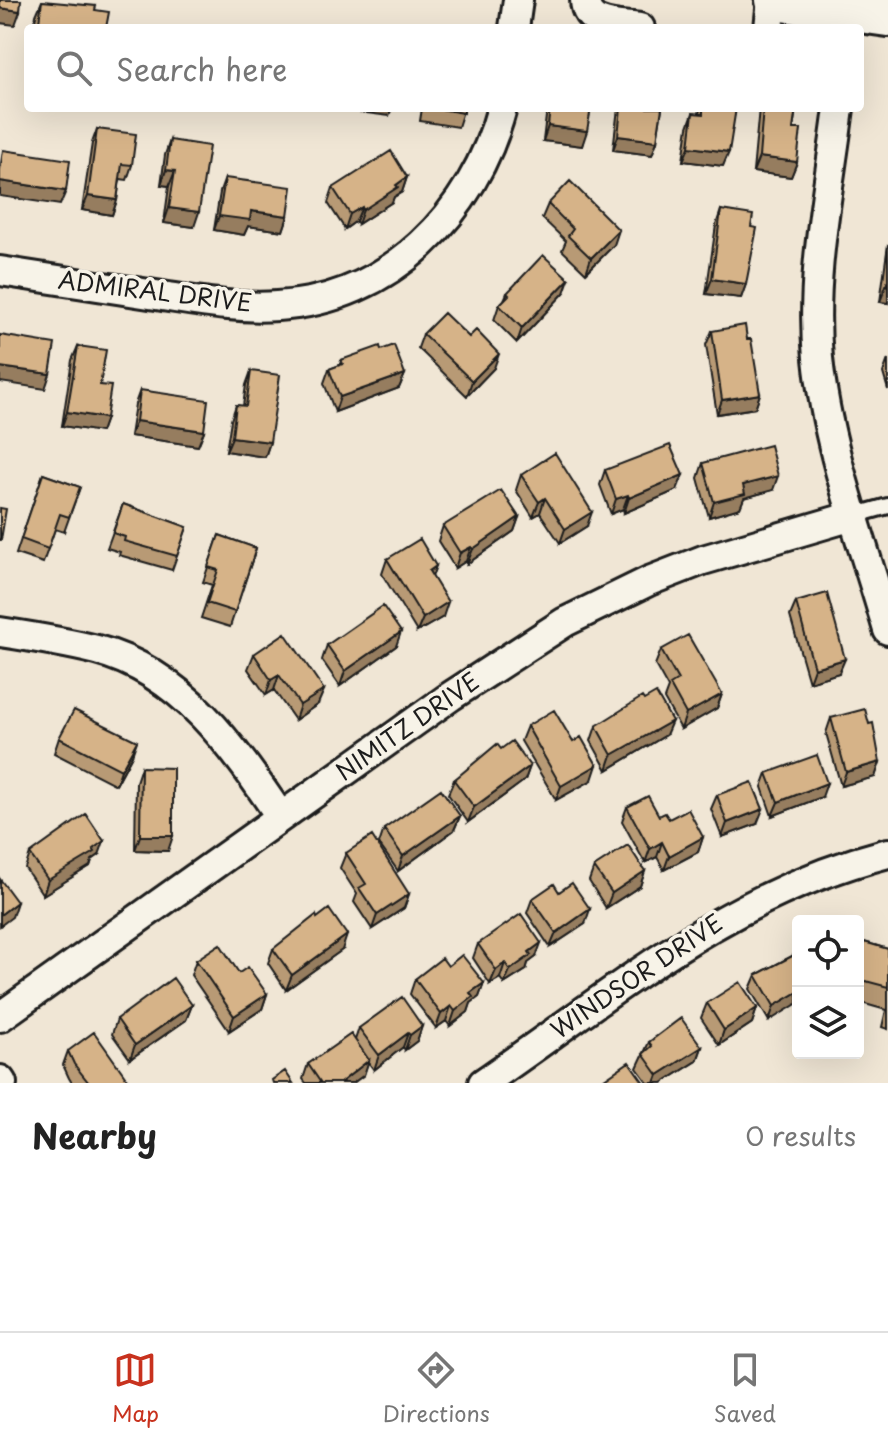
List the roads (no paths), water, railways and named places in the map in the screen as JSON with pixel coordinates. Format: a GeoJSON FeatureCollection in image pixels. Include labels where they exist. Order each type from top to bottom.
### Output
{"type":"FeatureCollection","features":[{"type":"Feature","properties":{"kind":"main road"},"geometry":{"type":"LineString","coordinates":[[792,1],[863,18]]}},
{"type":"Feature","properties":{"kind":"street"},"geometry":{"type":"LineString","coordinates":[[515,24],[518,0]]}},
{"type":"Feature","properties":{"kind":"street"},"geometry":{"type":"LineString","coordinates":[[585,0],[586,12],[595,21],[614,24]]}},
{"type":"Feature","properties":{"kind":"street"},"geometry":{"type":"LineString","coordinates":[[772,24],[792,1]]}},
{"type":"Feature","properties":{"kind":"street","name":"ADMIRAL DRIVE"},"geometry":{"type":"LineString","coordinates":[[0,271],[230,306],[277,306],[335,295],[389,270],[444,224],[483,164],[501,112]]}},
{"type":"Feature","properties":{"kind":"street"},"geometry":{"type":"LineString","coordinates":[[838,112],[818,274],[816,323],[825,405],[888,630]]}},
{"type":"Feature","properties":{"kind":"street","name":"NIMITZ DRIVE"},"geometry":{"type":"LineString","coordinates":[[0,1017],[280,816],[565,622],[703,560],[856,515]]}},
{"type":"Feature","properties":{"kind":"street"},"geometry":{"type":"LineString","coordinates":[[0,632],[97,650],[140,668],[170,687],[229,742],[280,816]]}},
{"type":"Feature","properties":{"kind":"street","name":"WINDSOR DRIVE"},"geometry":{"type":"LineString","coordinates":[[483,1083],[515,1075],[648,964],[717,921],[791,885],[888,853]]}},
{"type":"Feature","properties":{"kind":"lane"},"geometry":{"type":"LineString","coordinates":[[856,515],[888,506]]}}]}
